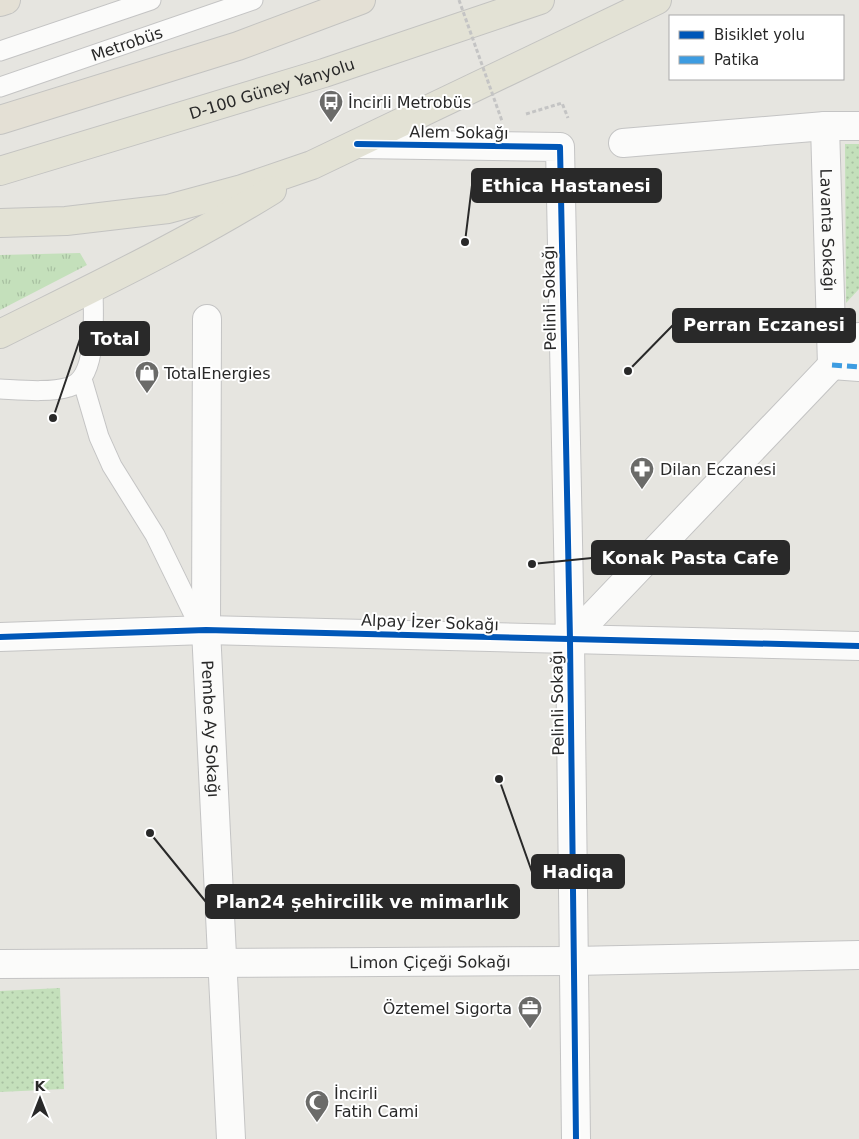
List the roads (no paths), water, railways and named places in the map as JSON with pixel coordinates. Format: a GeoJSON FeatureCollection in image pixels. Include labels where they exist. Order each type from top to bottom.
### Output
{"type":"FeatureCollection","features":[{"type":"Feature","properties":{"kind":"highway"},"geometry":{"type":"LineString","coordinates":[[0,2],[6,0]]}},
{"type":"Feature","properties":{"kind":"highway"},"geometry":{"type":"LineString","coordinates":[[0,120],[238,46],[361,0]]}},
{"type":"Feature","properties":{"kind":"main road","name":"D-100 Güney Yanyolu"},"geometry":{"type":"LineString","coordinates":[[0,171],[324,73],[540,0]]}},
{"type":"Feature","properties":{"kind":"main road"},"geometry":{"type":"LineString","coordinates":[[0,223],[66,221],[168,209],[242,189],[312,165],[656,0]]}},
{"type":"Feature","properties":{"kind":"main road"},"geometry":{"type":"LineString","coordinates":[[0,334],[93,288],[234,213],[312,165]]}},
{"type":"Feature","properties":{"kind":"street"},"geometry":{"type":"LineString","coordinates":[[623,143],[825,126],[859,126]]}},
{"type":"Feature","properties":{"kind":"street","name":"Lavanta Sokağı"},"geometry":{"type":"LineString","coordinates":[[825,126],[832,365]]}},
{"type":"Feature","properties":{"kind":"street","name":"Alem Sokağı"},"geometry":{"type":"LineString","coordinates":[[357,144],[560,147]]}},
{"type":"Feature","properties":{"kind":"street","name":"Pelinli Sokağı"},"geometry":{"type":"LineString","coordinates":[[560,147],[570,640],[576,1139]]}},
{"type":"Feature","properties":{"kind":"street","name":"Pembe Ay Sokağı"},"geometry":{"type":"LineString","coordinates":[[207,320],[206,630],[231,1139]]}},
{"type":"Feature","properties":{"kind":"street"},"geometry":{"type":"LineString","coordinates":[[570,640],[859,336]]}},
{"type":"Feature","properties":{"kind":"street"},"geometry":{"type":"LineString","coordinates":[[832,365],[859,367]]}},
{"type":"Feature","properties":{"kind":"street","name":"Alpay İzer Sokağı"},"geometry":{"type":"LineString","coordinates":[[0,637],[206,630],[859,646]]}},
{"type":"Feature","properties":{"kind":"street","name":"Limon Çiçeği Sokağı"},"geometry":{"type":"LineString","coordinates":[[0,964],[574,961],[859,955]]}},
{"type":"Feature","properties":{"kind":"lane","name":"Metrobüs"},"geometry":{"type":"LineString","coordinates":[[0,51],[151,0]]}},
{"type":"Feature","properties":{"kind":"lane","name":"Metrobüs"},"geometry":{"type":"LineString","coordinates":[[0,87],[254,0]]}},
{"type":"Feature","properties":{"kind":"lane"},"geometry":{"type":"LineString","coordinates":[[0,389],[70,387],[82,380],[92,347],[93,288]]}},
{"type":"Feature","properties":{"kind":"lane"},"geometry":{"type":"LineString","coordinates":[[82,380],[99,437],[112,466],[155,535],[195,617],[206,630]]}},
{"type":"Feature","properties":{"kind":"place","name":"İncirli Metrobüs"},"geometry":{"type":"Point","coordinates":[331,123]}},
{"type":"Feature","properties":{"kind":"place","name":"Ethica Hastanesi"},"geometry":{"type":"Point","coordinates":[465,242]}},
{"type":"Feature","properties":{"kind":"place","name":"Perran Eczanesi"},"geometry":{"type":"Point","coordinates":[628,371]}},
{"type":"Feature","properties":{"kind":"place","name":"TotalEnergies"},"geometry":{"type":"Point","coordinates":[147,394]}},
{"type":"Feature","properties":{"kind":"place","name":"Total"},"geometry":{"type":"Point","coordinates":[53,418]}},
{"type":"Feature","properties":{"kind":"place","name":"Dilan Eczanesi"},"geometry":{"type":"Point","coordinates":[642,490]}},
{"type":"Feature","properties":{"kind":"place","name":"Konak Pasta Cafe"},"geometry":{"type":"Point","coordinates":[532,564]}},
{"type":"Feature","properties":{"kind":"place","name":"Hadiqa"},"geometry":{"type":"Point","coordinates":[499,779]}},
{"type":"Feature","properties":{"kind":"place","name":"Plan24 şehircilik ve mimarlık"},"geometry":{"type":"Point","coordinates":[150,833]}},
{"type":"Feature","properties":{"kind":"place","name":"Öztemel Sigorta"},"geometry":{"type":"Point","coordinates":[530,1029]}},
{"type":"Feature","properties":{"kind":"place","name":"İncirli Fatih Cami"},"geometry":{"type":"Point","coordinates":[317,1123]}}]}
